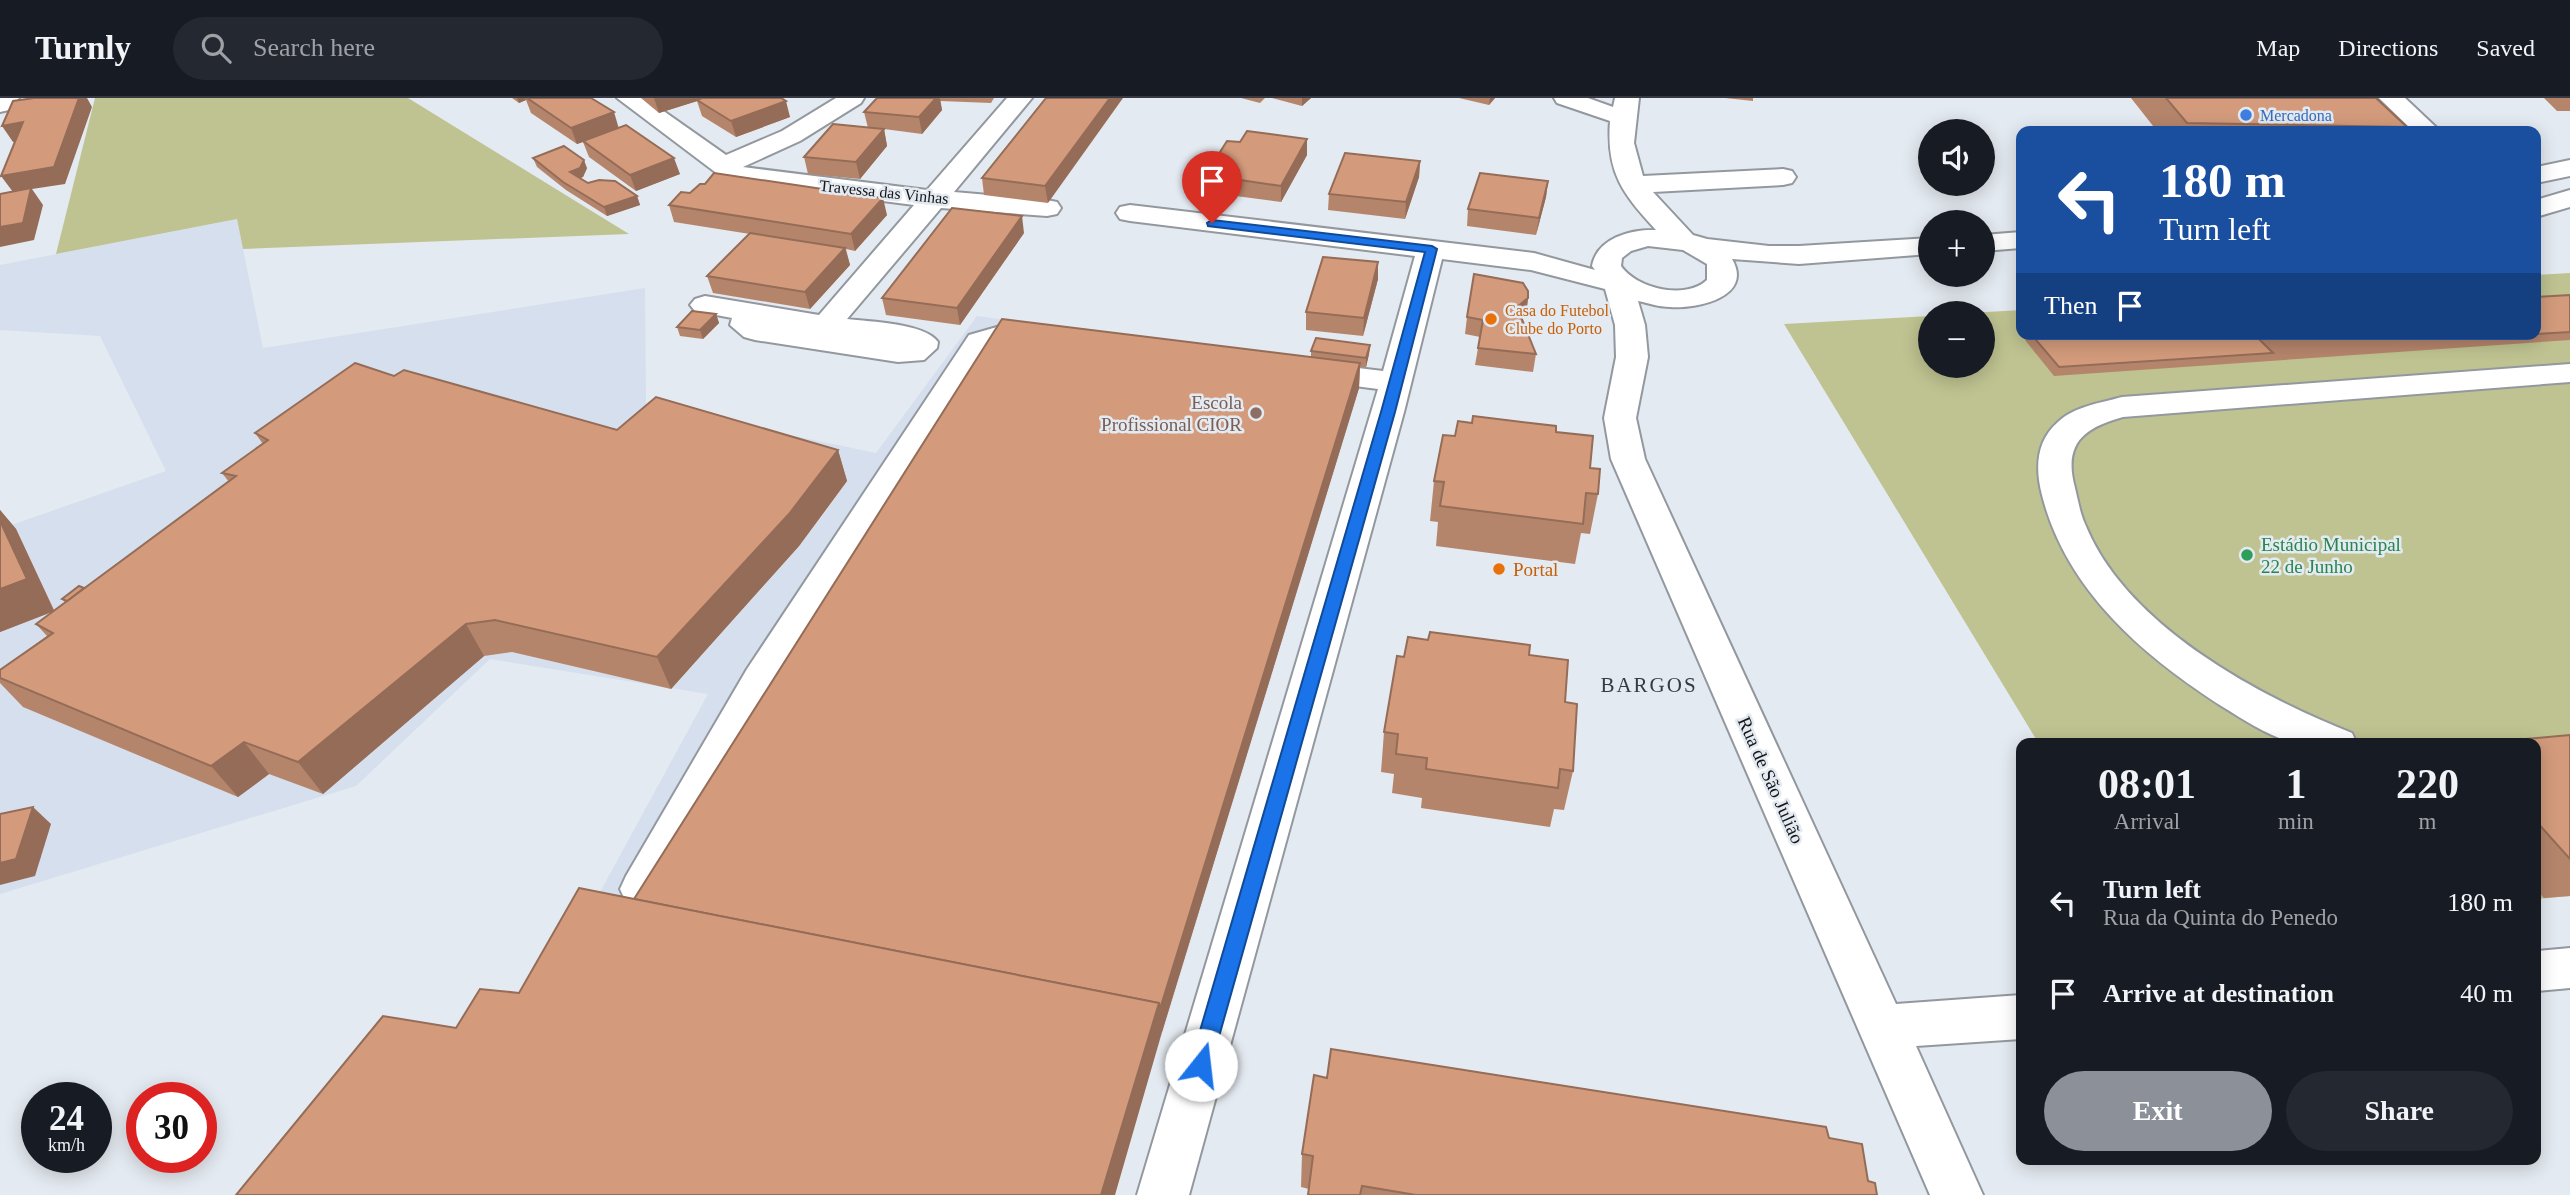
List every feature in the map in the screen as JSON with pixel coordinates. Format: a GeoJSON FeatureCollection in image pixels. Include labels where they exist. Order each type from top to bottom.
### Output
{"type":"FeatureCollection","features":[{"type":"Feature","properties":{"kind":"street"},"geometry":{"type":"LineString","coordinates":[[0,105],[7,98]]}},
{"type":"Feature","properties":{"kind":"street","name":"Travessa das Vinhas"},"geometry":{"type":"LineString","coordinates":[[629,98],[732,172],[743,175],[1047,208]]}},
{"type":"Feature","properties":{"kind":"street"},"geometry":{"type":"LineString","coordinates":[[724,165],[793,136],[852,98]]}},
{"type":"Feature","properties":{"kind":"street"},"geometry":{"type":"LineString","coordinates":[[827,324],[1020,98]]}},
{"type":"Feature","properties":{"kind":"street"},"geometry":{"type":"LineString","coordinates":[[1566,98],[1606,113],[1625,107],[1623,161],[1632,185],[1631,210],[1614,250]]}},
{"type":"Feature","properties":{"kind":"street"},"geometry":{"type":"LineString","coordinates":[[2391,98],[2422,126]]}},
{"type":"Feature","properties":{"kind":"street"},"geometry":{"type":"LineString","coordinates":[[2541,173],[2570,168]]}},
{"type":"Feature","properties":{"kind":"street"},"geometry":{"type":"LineString","coordinates":[[1632,185],[1783,177]]}},
{"type":"Feature","properties":{"kind":"street"},"geometry":{"type":"LineString","coordinates":[[1632,185],[1692,244],[1722,264],[1725,274],[1722,284],[1653,337]]}},
{"type":"Feature","properties":{"kind":"street"},"geometry":{"type":"LineString","coordinates":[[2541,207],[2570,198]]}},
{"type":"Feature","properties":{"kind":"street"},"geometry":{"type":"LineString","coordinates":[[1130,213],[1534,262],[1589,278],[1618,282],[1636,292],[1657,298],[1680,300],[1784,269],[1918,260]]}},
{"type":"Feature","properties":{"kind":"street"},"geometry":{"type":"LineString","coordinates":[[1534,262],[1614,250],[1647,237],[1769,255],[1918,247]]}},
{"type":"Feature","properties":{"kind":"street"},"geometry":{"type":"LineString","coordinates":[[1995,242],[2016,240]]}},
{"type":"Feature","properties":{"kind":"street"},"geometry":{"type":"LineString","coordinates":[[1163,1195],[1432,249]]}},
{"type":"Feature","properties":{"kind":"street","name":"Rua de São Julião"},"geometry":{"type":"LineString","coordinates":[[1614,250],[1607,263],[1610,273],[1618,282],[1630,325],[1653,337],[1620,418],[1628,459],[1957,1195]]}},
{"type":"Feature","properties":{"kind":"street"},"geometry":{"type":"LineString","coordinates":[[1995,255],[2016,253]]}},
{"type":"Feature","properties":{"kind":"street"},"geometry":{"type":"LineString","coordinates":[[705,305],[755,315],[911,337],[923,342],[922,348],[913,354],[755,331],[745,325],[746,319],[755,315]]}},
{"type":"Feature","properties":{"kind":"street"},"geometry":{"type":"LineString","coordinates":[[642,889],[761,679],[980,341],[992,335],[1014,332],[1081,341]]}},
{"type":"Feature","properties":{"kind":"street"},"geometry":{"type":"LineString","coordinates":[[1270,366],[1396,382]]}},
{"type":"Feature","properties":{"kind":"street"},"geometry":{"type":"LineString","coordinates":[[2322,738],[2288,724],[2241,699],[2199,671],[2153,636],[2099,581],[2067,526],[2057,498],[2054,472],[2057,449],[2068,428],[2090,415],[2122,407],[2570,373]]}},
{"type":"Feature","properties":{"kind":"street"},"geometry":{"type":"LineString","coordinates":[[2541,971],[2570,968]]}},
{"type":"Feature","properties":{"kind":"street"},"geometry":{"type":"LineString","coordinates":[[1882,1027],[2016,1017]]}},
{"type":"Feature","properties":{"kind":"shaded area"},"geometry":{"type":"Polygon","coordinates":[[[237,219],[263,348],[645,288],[646,405],[876,453],[977,316],[1366,367],[1113,1195],[477,1050],[539,1004],[708,694],[490,659],[356,786],[0,894],[0,529],[166,471],[100,336],[0,330],[0,265],[237,219]]]}},
{"type":"Feature","properties":{"kind":"green space"},"geometry":{"type":"Polygon","coordinates":[[[95,98],[408,98],[629,234],[243,249],[237,219],[56,254],[95,98]]]}},
{"type":"Feature","properties":{"kind":"green space","name":"Estádio Municipal 22 de Junho"},"geometry":{"type":"Polygon","coordinates":[[[2570,273],[2570,896],[2541,899],[2541,738],[2035,738],[1784,324],[1918,317],[1918,378],[1995,378],[1995,312],[2016,310],[2016,340],[2541,340],[2541,275],[2570,273]]]}},
{"type":"Feature","properties":{"kind":"building"},"geometry":{"type":"Polygon","coordinates":[[[79,98],[54,167],[1,176],[23,122],[2,126],[13,101],[79,98]]]}},
{"type":"Feature","properties":{"kind":"building"},"geometry":{"type":"Polygon","coordinates":[[[527,98],[591,98],[614,112],[571,128],[527,98]]]}},
{"type":"Feature","properties":{"kind":"building"},"geometry":{"type":"Polygon","coordinates":[[[781,98],[786,101],[731,121],[697,100],[781,98]]]}},
{"type":"Feature","properties":{"kind":"building"},"geometry":{"type":"Polygon","coordinates":[[[877,98],[936,98],[919,117],[864,112],[877,98]]]}},
{"type":"Feature","properties":{"kind":"building"},"geometry":{"type":"Polygon","coordinates":[[[1046,98],[1110,98],[1045,186],[982,178],[1046,98]]]}},
{"type":"Feature","properties":{"kind":"building","name":"Mercadona"},"geometry":{"type":"Polygon","coordinates":[[[2166,98],[2376,98],[2406,126],[2352,126],[2187,123],[2166,98]]]}},
{"type":"Feature","properties":{"kind":"building"},"geometry":{"type":"Polygon","coordinates":[[[833,124],[884,129],[856,162],[804,157],[833,124]]]}},
{"type":"Feature","properties":{"kind":"building"},"geometry":{"type":"Polygon","coordinates":[[[626,125],[674,158],[630,175],[583,141],[626,125]]]}},
{"type":"Feature","properties":{"kind":"building"},"geometry":{"type":"Polygon","coordinates":[[[1247,131],[1307,139],[1281,186],[1227,178],[1235,166],[1213,163],[1227,141],[1240,142],[1247,131]]]}},
{"type":"Feature","properties":{"kind":"building"},"geometry":{"type":"Polygon","coordinates":[[[564,146],[584,160],[580,168],[570,172],[588,183],[599,180],[615,181],[637,196],[604,207],[563,182],[533,158],[564,146]]]}},
{"type":"Feature","properties":{"kind":"building"},"geometry":{"type":"Polygon","coordinates":[[[1345,153],[1420,161],[1406,202],[1329,194],[1345,153]]]}},
{"type":"Feature","properties":{"kind":"building"},"geometry":{"type":"Polygon","coordinates":[[[714,173],[883,198],[851,234],[669,205],[681,192],[690,193],[700,184],[705,184],[714,173]]]}},
{"type":"Feature","properties":{"kind":"building"},"geometry":{"type":"Polygon","coordinates":[[[1480,173],[1548,181],[1539,218],[1468,209],[1480,173]]]}},
{"type":"Feature","properties":{"kind":"building"},"geometry":{"type":"Polygon","coordinates":[[[31,188],[23,223],[0,227],[0,194],[31,188]]]}},
{"type":"Feature","properties":{"kind":"building"},"geometry":{"type":"Polygon","coordinates":[[[952,208],[1022,216],[957,308],[882,298],[952,208]]]}},
{"type":"Feature","properties":{"kind":"building"},"geometry":{"type":"Polygon","coordinates":[[[750,233],[845,248],[805,292],[707,276],[750,233]]]}},
{"type":"Feature","properties":{"kind":"building"},"geometry":{"type":"Polygon","coordinates":[[[1323,257],[1378,262],[1364,318],[1306,312],[1323,257]]]}},
{"type":"Feature","properties":{"kind":"building"},"geometry":{"type":"Polygon","coordinates":[[[1474,274],[1523,283],[1528,291],[1528,298],[1517,307],[1536,354],[1478,348],[1483,320],[1467,317],[1474,274]]]}},
{"type":"Feature","properties":{"kind":"building"},"geometry":{"type":"Polygon","coordinates":[[[2570,295],[2570,332],[2541,334],[2541,297],[2570,295]]]}},
{"type":"Feature","properties":{"kind":"building"},"geometry":{"type":"Polygon","coordinates":[[[692,311],[716,314],[700,330],[677,327],[692,311]]]}},
{"type":"Feature","properties":{"kind":"building"},"geometry":{"type":"Polygon","coordinates":[[[1002,319],[1360,363],[1160,1009],[1159,1003],[634,899],[1002,319]]]}},
{"type":"Feature","properties":{"kind":"building"},"geometry":{"type":"Polygon","coordinates":[[[1316,338],[1370,345],[1366,358],[1311,351],[1316,338]]]}},
{"type":"Feature","properties":{"kind":"building"},"geometry":{"type":"Polygon","coordinates":[[[2036,340],[2260,340],[2273,353],[2059,367],[2036,340]]]}},
{"type":"Feature","properties":{"kind":"building"},"geometry":{"type":"Polygon","coordinates":[[[355,363],[394,376],[404,370],[617,430],[656,397],[838,450],[789,514],[657,657],[495,620],[466,624],[298,762],[244,742],[211,766],[0,678],[0,670],[53,633],[36,624],[236,476],[222,473],[268,440],[255,433],[355,363]]]}},
{"type":"Feature","properties":{"kind":"building"},"geometry":{"type":"Polygon","coordinates":[[[1473,416],[1556,426],[1556,432],[1593,436],[1590,468],[1600,469],[1598,494],[1586,493],[1583,524],[1440,506],[1444,482],[1434,481],[1443,435],[1455,436],[1458,421],[1472,423],[1473,416]]]}},
{"type":"Feature","properties":{"kind":"building"},"geometry":{"type":"Polygon","coordinates":[[[0,521],[27,579],[0,589],[0,521]]]}},
{"type":"Feature","properties":{"kind":"building"},"geometry":{"type":"Polygon","coordinates":[[[79,586],[84,588],[67,601],[62,599],[79,586]]]}},
{"type":"Feature","properties":{"kind":"building"},"geometry":{"type":"Polygon","coordinates":[[[1430,632],[1530,645],[1529,655],[1568,660],[1565,702],[1577,704],[1573,771],[1560,769],[1558,788],[1426,769],[1427,758],[1396,754],[1398,734],[1384,732],[1397,656],[1404,657],[1408,637],[1428,640],[1430,632]]]}},
{"type":"Feature","properties":{"kind":"building"},"geometry":{"type":"Polygon","coordinates":[[[2570,735],[2570,859],[2541,827],[2541,738],[2537,738],[2570,735]]]}},
{"type":"Feature","properties":{"kind":"building"},"geometry":{"type":"Polygon","coordinates":[[[33,807],[16,859],[0,863],[0,814],[33,807]]]}},
{"type":"Feature","properties":{"kind":"building"},"geometry":{"type":"Polygon","coordinates":[[[579,888],[1159,1003],[1101,1195],[236,1195],[383,1016],[456,1028],[480,989],[519,993],[579,888]]]}},
{"type":"Feature","properties":{"kind":"building"},"geometry":{"type":"Polygon","coordinates":[[[1331,1049],[1826,1127],[1829,1138],[1862,1144],[1868,1181],[1875,1183],[1877,1195],[1416,1195],[1362,1186],[1360,1195],[1308,1195],[1313,1156],[1302,1154],[1314,1075],[1327,1078],[1331,1049]]]}},
{"type":"Feature","properties":{"kind":"place","name":"Mercadona"},"geometry":{"type":"Point","coordinates":[2246,115]}},
{"type":"Feature","properties":{"kind":"place","name":"Casa do Futebol Clube do Porto"},"geometry":{"type":"Point","coordinates":[1491,319]}},
{"type":"Feature","properties":{"kind":"place","name":"Escola Profissional CIOR"},"geometry":{"type":"Point","coordinates":[1256,413]}},
{"type":"Feature","properties":{"kind":"place","name":"Estádio Municipal 22 de Junho"},"geometry":{"type":"Point","coordinates":[2247,555]}},
{"type":"Feature","properties":{"kind":"place","name":"Portal"},"geometry":{"type":"Point","coordinates":[1499,569]}},
{"type":"Feature","properties":{"kind":"district","name":"BARGOS"},"geometry":{"type":"Point","coordinates":[1649,685]}},
{"type":"Feature","properties":{"kind":"route"},"geometry":{"type":"LineString","coordinates":[[1201,1065],[1432,249],[1212,223]]}}]}
